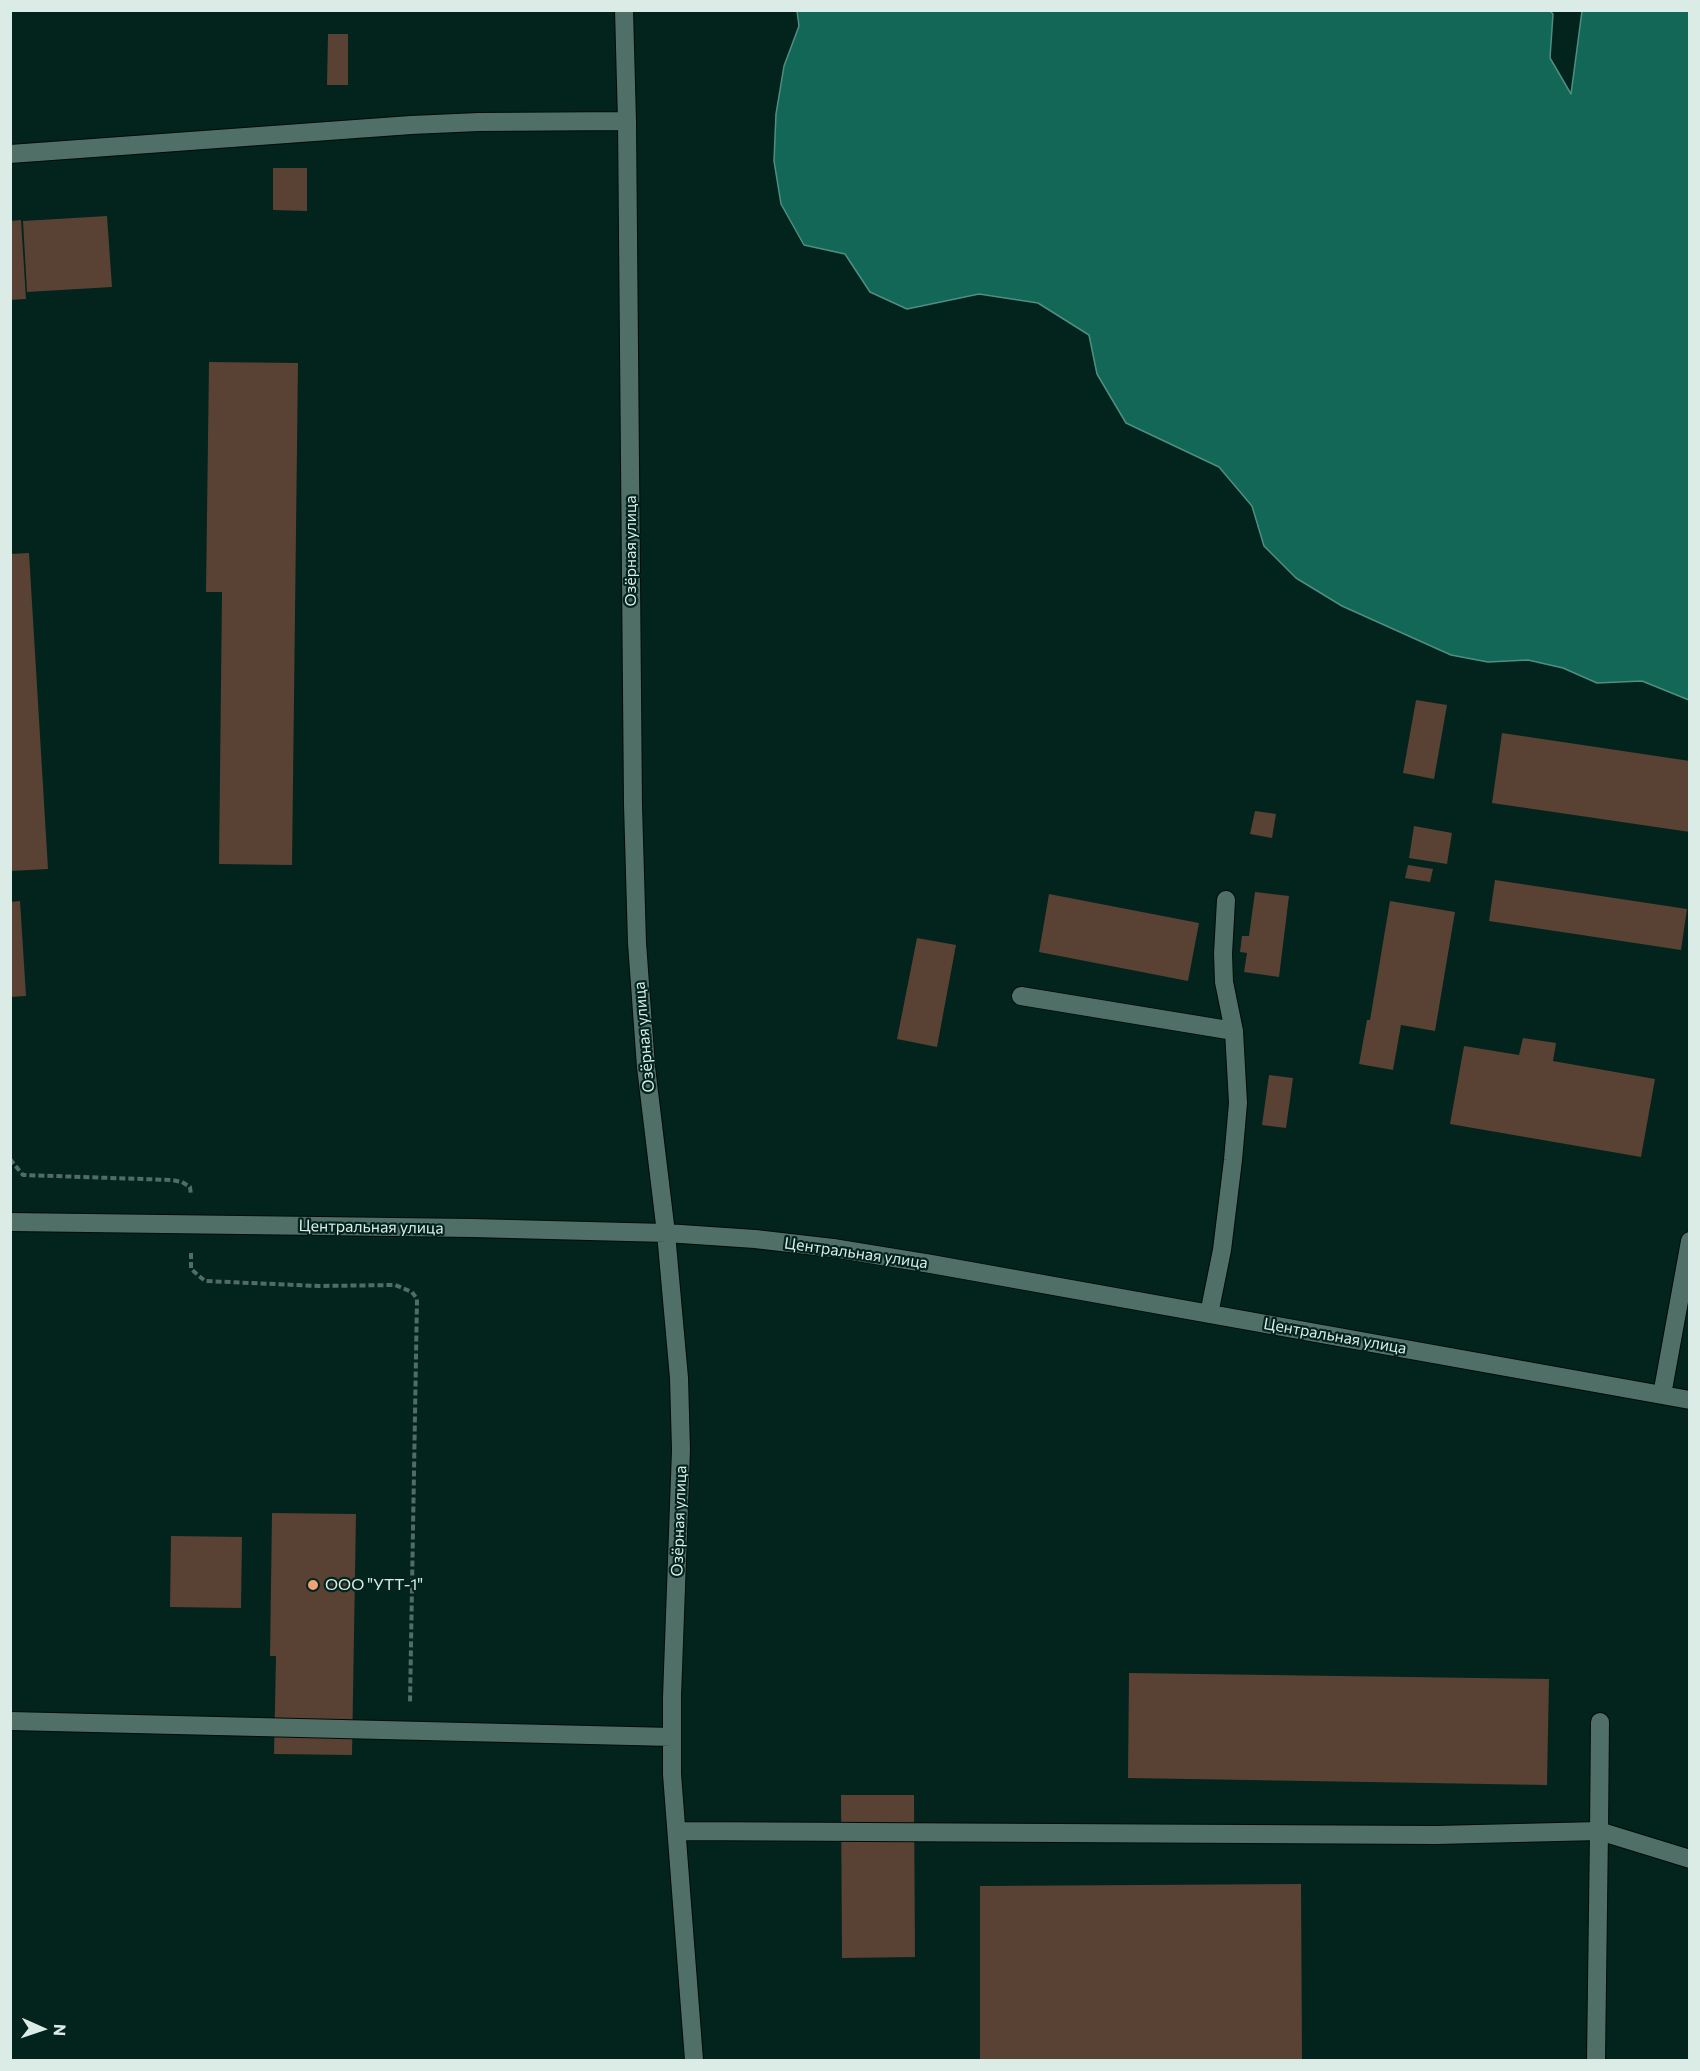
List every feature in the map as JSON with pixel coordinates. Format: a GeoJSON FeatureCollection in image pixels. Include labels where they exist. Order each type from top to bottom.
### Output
{"type":"FeatureCollection","features":[{"type":"Feature","properties":{"kind":"street","name":"Озёрная улица"},"geometry":{"type":"LineString","coordinates":[[624,10],[636,931],[646,1067],[666,1233],[678,1366],[681,1450],[672,1737],[694,2061]]}},
{"type":"Feature","properties":{"kind":"street"},"geometry":{"type":"LineString","coordinates":[[10,154],[411,125],[627,121]]}},
{"type":"Feature","properties":{"kind":"street"},"geometry":{"type":"LineString","coordinates":[[1209,1314],[1222,1250],[1238,1103],[1234,1031],[1224,982],[1226,900]]}},
{"type":"Feature","properties":{"kind":"street"},"geometry":{"type":"LineString","coordinates":[[1021,996],[1234,1031]]}},
{"type":"Feature","properties":{"kind":"street","name":"Центральная улица"},"geometry":{"type":"LineString","coordinates":[[10,1222],[666,1233],[755,1239],[834,1248],[1689,1400]]}},
{"type":"Feature","properties":{"kind":"street"},"geometry":{"type":"LineString","coordinates":[[1662,1395],[1689,1241]]}},
{"type":"Feature","properties":{"kind":"street"},"geometry":{"type":"LineString","coordinates":[[10,1721],[672,1737]]}},
{"type":"Feature","properties":{"kind":"street"},"geometry":{"type":"LineString","coordinates":[[1596,2061],[1600,1722]]}},
{"type":"Feature","properties":{"kind":"street"},"geometry":{"type":"LineString","coordinates":[[677,1831],[1436,1835],[1599,1831],[1689,1859]]}},
{"type":"Feature","properties":{"kind":"path"},"geometry":{"type":"LineString","coordinates":[[10,1160],[23,1175],[182,1182],[190,1187],[191,1269],[205,1281],[319,1286],[395,1286],[412,1292],[417,1299],[409,1731]]}},
{"type":"Feature","properties":{"kind":"shaded area"},"geometry":{"type":"Polygon","coordinates":[[[797,11],[1550,11],[1553,14],[1550,58],[1571,94],[1582,11],[1689,11],[1689,700],[1642,681],[1597,683],[1563,668],[1528,660],[1488,662],[1451,655],[1342,606],[1296,578],[1264,546],[1252,506],[1219,467],[1126,423],[1097,374],[1089,335],[1038,303],[979,294],[907,309],[870,292],[845,254],[804,245],[781,204],[774,161],[776,114],[784,66],[799,26],[797,11]]]}},
{"type":"Feature","properties":{"kind":"building"},"geometry":{"type":"Polygon","coordinates":[[[328,34],[348,34],[348,85],[327,85],[328,34]]]}},
{"type":"Feature","properties":{"kind":"building"},"geometry":{"type":"Polygon","coordinates":[[[273,168],[307,168],[307,211],[273,210],[273,168]]]}},
{"type":"Feature","properties":{"kind":"building"},"geometry":{"type":"Polygon","coordinates":[[[107,216],[112,287],[27,292],[23,221],[107,216]]]}},
{"type":"Feature","properties":{"kind":"building"},"geometry":{"type":"Polygon","coordinates":[[[21,220],[26,299],[10,300],[10,221],[21,220]]]}},
{"type":"Feature","properties":{"kind":"building"},"geometry":{"type":"Polygon","coordinates":[[[209,362],[298,363],[292,865],[219,864],[222,592],[206,592],[209,362]]]}},
{"type":"Feature","properties":{"kind":"building"},"geometry":{"type":"Polygon","coordinates":[[[29,553],[48,869],[10,871],[10,554],[29,553]]]}},
{"type":"Feature","properties":{"kind":"building"},"geometry":{"type":"Polygon","coordinates":[[[1416,700],[1447,705],[1434,779],[1403,773],[1416,700]]]}},
{"type":"Feature","properties":{"kind":"building"},"geometry":{"type":"Polygon","coordinates":[[[1502,733],[1690,761],[1690,832],[1492,803],[1502,733]]]}},
{"type":"Feature","properties":{"kind":"building"},"geometry":{"type":"Polygon","coordinates":[[[1255,811],[1276,814],[1272,838],[1250,834],[1255,811]]]}},
{"type":"Feature","properties":{"kind":"building"},"geometry":{"type":"Polygon","coordinates":[[[1414,826],[1452,833],[1447,864],[1409,858],[1414,826]]]}},
{"type":"Feature","properties":{"kind":"building"},"geometry":{"type":"Polygon","coordinates":[[[1408,865],[1433,869],[1430,882],[1405,878],[1408,865]]]}},
{"type":"Feature","properties":{"kind":"building"},"geometry":{"type":"Polygon","coordinates":[[[1495,880],[1687,909],[1681,950],[1489,921],[1495,880]]]}},
{"type":"Feature","properties":{"kind":"building"},"geometry":{"type":"Polygon","coordinates":[[[1255,892],[1289,896],[1279,977],[1244,972],[1247,953],[1240,952],[1242,936],[1249,936],[1255,892]]]}},
{"type":"Feature","properties":{"kind":"building"},"geometry":{"type":"Polygon","coordinates":[[[1049,894],[1199,923],[1188,981],[1039,952],[1049,894]]]}},
{"type":"Feature","properties":{"kind":"building"},"geometry":{"type":"Polygon","coordinates":[[[20,901],[26,996],[10,997],[10,902],[20,901]]]}},
{"type":"Feature","properties":{"kind":"building"},"geometry":{"type":"Polygon","coordinates":[[[1390,901],[1455,912],[1435,1031],[1401,1025],[1393,1070],[1359,1064],[1367,1020],[1370,1020],[1390,901]]]}},
{"type":"Feature","properties":{"kind":"building"},"geometry":{"type":"Polygon","coordinates":[[[917,938],[956,945],[937,1047],[897,1039],[917,938]]]}},
{"type":"Feature","properties":{"kind":"building"},"geometry":{"type":"Polygon","coordinates":[[[1523,1038],[1556,1043],[1553,1061],[1655,1079],[1641,1157],[1450,1124],[1464,1046],[1519,1055],[1523,1038]]]}},
{"type":"Feature","properties":{"kind":"building"},"geometry":{"type":"Polygon","coordinates":[[[1269,1075],[1293,1078],[1286,1128],[1262,1125],[1269,1075]]]}},
{"type":"Feature","properties":{"kind":"building","name":"ООО \"УТТ-1\""},"geometry":{"type":"Polygon","coordinates":[[[272,1513],[356,1514],[352,1755],[274,1754],[276,1656],[270,1656],[272,1513]]]}},
{"type":"Feature","properties":{"kind":"building"},"geometry":{"type":"Polygon","coordinates":[[[171,1536],[242,1537],[241,1608],[170,1607],[171,1536]]]}},
{"type":"Feature","properties":{"kind":"building"},"geometry":{"type":"Polygon","coordinates":[[[1129,1673],[1549,1679],[1547,1785],[1128,1778],[1129,1673]]]}},
{"type":"Feature","properties":{"kind":"building"},"geometry":{"type":"Polygon","coordinates":[[[841,1795],[914,1795],[915,1957],[842,1958],[841,1795]]]}},
{"type":"Feature","properties":{"kind":"building"},"geometry":{"type":"Polygon","coordinates":[[[1301,1884],[1302,2060],[980,2060],[980,1886],[1301,1884]]]}},
{"type":"Feature","properties":{"kind":"place","name":"ООО \"УТТ-1\""},"geometry":{"type":"Point","coordinates":[313,1585]}}]}
